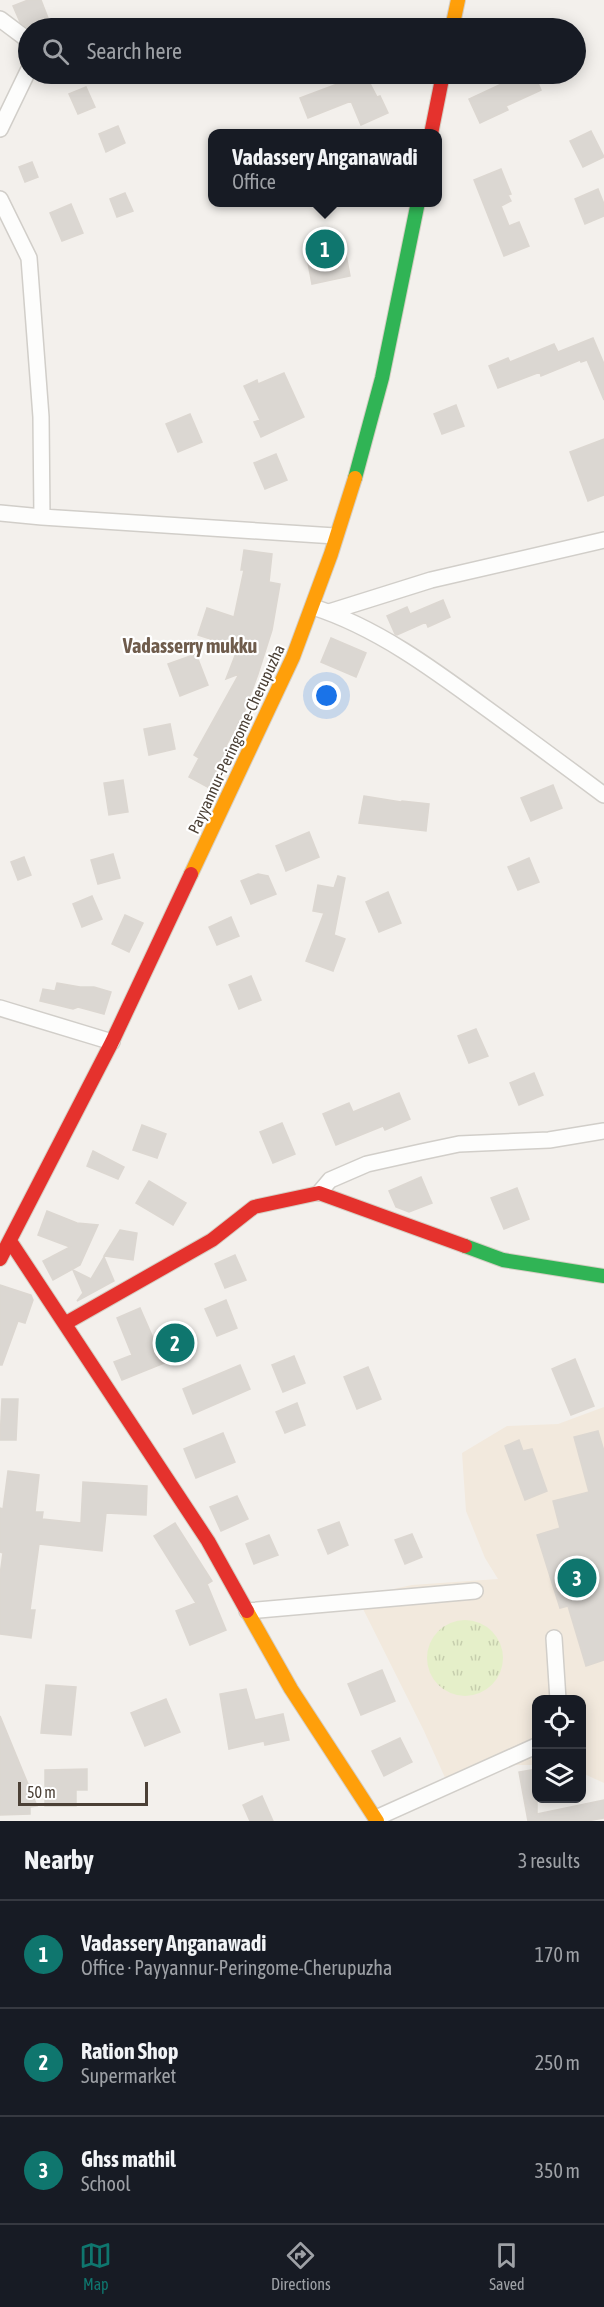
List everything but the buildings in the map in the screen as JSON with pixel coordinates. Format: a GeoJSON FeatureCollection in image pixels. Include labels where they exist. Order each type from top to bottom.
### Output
{"type":"FeatureCollection","features":[{"type":"Feature","properties":{"kind":"street"},"geometry":{"type":"LineString","coordinates":[[454,18],[458,0]]}},
{"type":"Feature","properties":{"kind":"street"},"geometry":{"type":"LineString","coordinates":[[0,18],[18,32]]}},
{"type":"Feature","properties":{"kind":"street"},"geometry":{"type":"LineString","coordinates":[[0,129],[21,84]]}},
{"type":"Feature","properties":{"kind":"street"},"geometry":{"type":"LineString","coordinates":[[432,129],[441,84]]}},
{"type":"Feature","properties":{"kind":"street"},"geometry":{"type":"LineString","coordinates":[[0,199],[29,258],[41,417],[42,517]]}},
{"type":"Feature","properties":{"kind":"street","name":"Payyannur-Peringome-Cherupuzha"},"geometry":{"type":"LineString","coordinates":[[0,1259],[112,1042],[293,657],[313,607],[360,459],[382,377],[417,207]]}},
{"type":"Feature","properties":{"kind":"street"},"geometry":{"type":"LineString","coordinates":[[0,513],[335,536]]}},
{"type":"Feature","properties":{"kind":"street"},"geometry":{"type":"LineString","coordinates":[[329,612],[431,580],[604,540]]}},
{"type":"Feature","properties":{"kind":"street"},"geometry":{"type":"LineString","coordinates":[[313,607],[329,612],[367,631],[433,668],[604,795]]}},
{"type":"Feature","properties":{"kind":"street"},"geometry":{"type":"LineString","coordinates":[[0,1008],[112,1042]]}},
{"type":"Feature","properties":{"kind":"street"},"geometry":{"type":"LineString","coordinates":[[319,1193],[330,1180],[367,1164],[431,1150],[459,1144],[549,1140],[604,1131]]}},
{"type":"Feature","properties":{"kind":"street"},"geometry":{"type":"LineString","coordinates":[[66,1323],[212,1240],[254,1207],[319,1193],[503,1260],[604,1276]]}},
{"type":"Feature","properties":{"kind":"street"},"geometry":{"type":"LineString","coordinates":[[10,1241],[208,1541],[291,1689],[376,1820],[532,1748]]}},
{"type":"Feature","properties":{"kind":"street"},"geometry":{"type":"LineString","coordinates":[[247,1611],[476,1591]]}},
{"type":"Feature","properties":{"kind":"street"},"geometry":{"type":"LineString","coordinates":[[554,1638],[558,1695]]}},
{"type":"Feature","properties":{"kind":"shaded area"},"geometry":{"type":"Polygon","coordinates":[[[604,1407],[604,1783],[586,1775],[586,1695],[532,1695],[532,1765],[515,1765],[447,1782],[357,1597],[412,1585],[498,1579],[485,1558],[466,1511],[462,1453],[507,1426],[558,1424],[604,1407]]]}},
{"type":"Feature","properties":{"kind":"green space"},"geometry":{"type":"Polygon","coordinates":[[[465,1620],[479,1623],[492,1631],[500,1644],[503,1658],[500,1672],[492,1685],[479,1693],[465,1696],[451,1693],[438,1685],[430,1672],[427,1658],[430,1644],[438,1631],[451,1623],[465,1620]]]}},
{"type":"Feature","properties":{"kind":"traffic: fast"},"geometry":{"type":"LineString","coordinates":[[355,478],[382,378],[417,207]]}},
{"type":"Feature","properties":{"kind":"traffic: fast"},"geometry":{"type":"LineString","coordinates":[[465,1246],[503,1260],[604,1276]]}},
{"type":"Feature","properties":{"kind":"traffic: slow"},"geometry":{"type":"LineString","coordinates":[[454,18],[458,0]]}},
{"type":"Feature","properties":{"kind":"traffic: slow"},"geometry":{"type":"LineString","coordinates":[[191,874],[293,657],[331,554],[355,478]]}},
{"type":"Feature","properties":{"kind":"traffic: slow"},"geometry":{"type":"LineString","coordinates":[[247,1611],[291,1689],[377,1821]]}},
{"type":"Feature","properties":{"kind":"traffic: jam"},"geometry":{"type":"LineString","coordinates":[[432,129],[441,84]]}},
{"type":"Feature","properties":{"kind":"traffic: jam"},"geometry":{"type":"LineString","coordinates":[[0,1259],[112,1042],[191,874]]}},
{"type":"Feature","properties":{"kind":"traffic: jam"},"geometry":{"type":"LineString","coordinates":[[66,1323],[212,1240],[254,1207],[319,1193],[465,1246]]}},
{"type":"Feature","properties":{"kind":"traffic: jam"},"geometry":{"type":"LineString","coordinates":[[10,1241],[208,1541],[247,1611]]}},
{"type":"Feature","properties":{"kind":"place","name":"Vadassery Anganawadi"},"geometry":{"type":"Point","coordinates":[325,249]}},
{"type":"Feature","properties":{"kind":"place","name":"Ration Shop"},"geometry":{"type":"Point","coordinates":[175,1343]}},
{"type":"Feature","properties":{"kind":"place","name":"Ghss mathil"},"geometry":{"type":"Point","coordinates":[577,1578]}},
{"type":"Feature","properties":{"kind":"district","name":"Vadasserry mukku"},"geometry":{"type":"Point","coordinates":[190,646]}}]}
